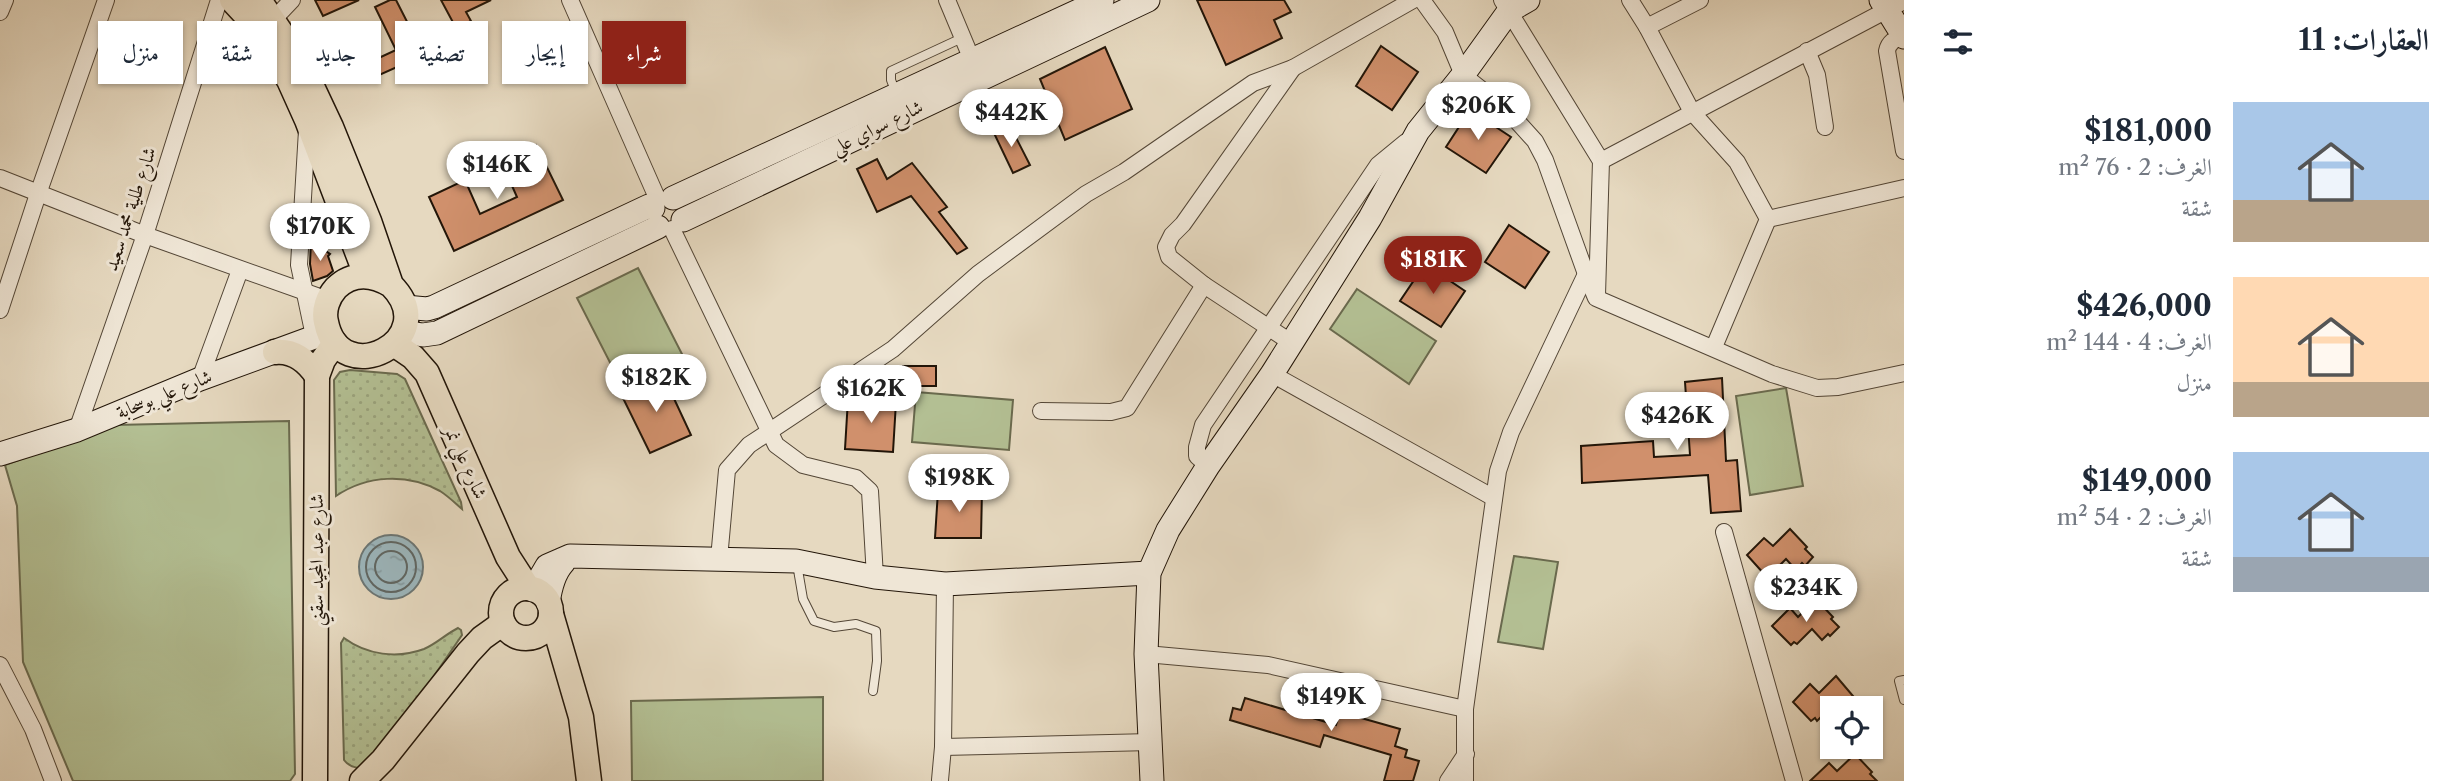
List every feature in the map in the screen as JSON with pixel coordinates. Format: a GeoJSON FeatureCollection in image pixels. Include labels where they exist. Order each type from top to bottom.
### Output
{"type":"FeatureCollection","features":[{"type":"Feature","properties":{"kind":"main road"},"geometry":{"type":"LineString","coordinates":[[232,0],[263,16],[300,61],[331,127],[369,221],[391,285]]}},
{"type":"Feature","properties":{"kind":"main road","name":"شارع سواي علي"},"geometry":{"type":"LineString","coordinates":[[401,328],[423,335],[437,333],[897,95],[977,70],[1102,0]]}},
{"type":"Feature","properties":{"kind":"main road","name":"شارع سواي علي"},"geometry":{"type":"LineString","coordinates":[[666,214],[977,70],[1148,0]]}},
{"type":"Feature","properties":{"kind":"main road"},"geometry":{"type":"LineString","coordinates":[[1891,3],[1904,36]]}},
{"type":"Feature","properties":{"kind":"main road"},"geometry":{"type":"LineString","coordinates":[[1152,781],[1146,654],[1149,573],[1168,530],[1292,343],[1370,218],[1418,131],[1499,29],[1513,4]]}},
{"type":"Feature","properties":{"kind":"main road"},"geometry":{"type":"LineString","coordinates":[[263,16],[307,120],[366,275]]}},
{"type":"Feature","properties":{"kind":"main road"},"geometry":{"type":"LineString","coordinates":[[366,275],[391,285],[397,291],[401,328],[384,352],[358,356],[345,352],[326,337],[324,316],[334,289],[354,277],[366,275]]}},
{"type":"Feature","properties":{"kind":"main road","name":"شارع علي نمر"},"geometry":{"type":"LineString","coordinates":[[401,328],[413,357],[427,373],[508,558],[540,599],[580,718],[589,781]]}},
{"type":"Feature","properties":{"kind":"main road","name":"شارع علي بوسحابة"},"geometry":{"type":"LineString","coordinates":[[0,454],[77,430],[200,379],[326,337]]}},
{"type":"Feature","properties":{"kind":"main road","name":"شارع عبد المجيد سقني"},"geometry":{"type":"LineString","coordinates":[[315,781],[317,376],[326,337]]}},
{"type":"Feature","properties":{"kind":"main road"},"geometry":{"type":"LineString","coordinates":[[275,352],[285,351],[295,355],[311,367],[317,376]]}},
{"type":"Feature","properties":{"kind":"main road"},"geometry":{"type":"LineString","coordinates":[[540,599],[514,591],[504,601],[501,616],[507,629],[519,637],[534,637],[546,628],[540,599],[557,570],[570,556],[796,561],[874,577],[945,583],[1149,573]]}},
{"type":"Feature","properties":{"kind":"main road"},"geometry":{"type":"LineString","coordinates":[[362,781],[383,760],[468,653],[482,638],[503,623]]}},
{"type":"Feature","properties":{"kind":"main road"},"geometry":{"type":"LineString","coordinates":[[534,637],[547,651],[555,669],[569,724],[576,781]]}},
{"type":"Feature","properties":{"kind":"street"},"geometry":{"type":"LineString","coordinates":[[0,12],[5,0]]}},
{"type":"Feature","properties":{"kind":"street"},"geometry":{"type":"LineString","coordinates":[[1,301],[106,0]]}},
{"type":"Feature","properties":{"kind":"street","name":"شارع طلية محمد سعيد"},"geometry":{"type":"LineString","coordinates":[[77,430],[145,235],[219,0]]}},
{"type":"Feature","properties":{"kind":"street"},"geometry":{"type":"LineString","coordinates":[[263,16],[292,0]]}},
{"type":"Feature","properties":{"kind":"street"},"geometry":{"type":"LineString","coordinates":[[570,0],[666,214],[776,446],[803,465],[856,478],[870,491],[874,577]]}},
{"type":"Feature","properties":{"kind":"street"},"geometry":{"type":"LineString","coordinates":[[947,0],[977,70]]}},
{"type":"Feature","properties":{"kind":"street"},"geometry":{"type":"LineString","coordinates":[[719,559],[727,470],[749,445],[893,349],[978,274],[1086,194],[1124,172],[1253,83],[1293,68],[1413,0]]}},
{"type":"Feature","properties":{"kind":"street"},"geometry":{"type":"LineString","coordinates":[[1422,0],[1445,32],[1463,75],[1506,109],[1535,141],[1545,160],[1597,298],[1772,374],[1817,388],[1838,387],[1904,373]]}},
{"type":"Feature","properties":{"kind":"street"},"geometry":{"type":"LineString","coordinates":[[1630,0],[1692,112],[1737,162],[1768,219]]}},
{"type":"Feature","properties":{"kind":"street"},"geometry":{"type":"LineString","coordinates":[[1647,27],[1700,0]]}},
{"type":"Feature","properties":{"kind":"street"},"geometry":{"type":"LineString","coordinates":[[1601,161],[1891,3]]}},
{"type":"Feature","properties":{"kind":"street"},"geometry":{"type":"LineString","coordinates":[[1513,4],[1601,161],[1597,298]]}},
{"type":"Feature","properties":{"kind":"street"},"geometry":{"type":"LineString","coordinates":[[1904,36],[1893,40],[1887,51],[1904,150]]}},
{"type":"Feature","properties":{"kind":"street"},"geometry":{"type":"LineString","coordinates":[[1807,51],[1816,75],[1825,127]]}},
{"type":"Feature","properties":{"kind":"street"},"geometry":{"type":"LineString","coordinates":[[1292,343],[1204,285],[1169,257],[1166,247],[1293,68]]}},
{"type":"Feature","properties":{"kind":"street"},"geometry":{"type":"LineString","coordinates":[[307,120],[299,265],[303,290],[326,337]]}},
{"type":"Feature","properties":{"kind":"street"},"geometry":{"type":"LineString","coordinates":[[1208,466],[1197,456],[1203,425],[1378,165],[1397,152],[1418,131]]}},
{"type":"Feature","properties":{"kind":"street"},"geometry":{"type":"LineString","coordinates":[[0,178],[145,235],[328,300]]}},
{"type":"Feature","properties":{"kind":"street"},"geometry":{"type":"LineString","coordinates":[[1768,219],[1904,188]]}},
{"type":"Feature","properties":{"kind":"street"},"geometry":{"type":"LineString","coordinates":[[1714,347],[1768,219]]}},
{"type":"Feature","properties":{"kind":"street"},"geometry":{"type":"LineString","coordinates":[[200,379],[240,270]]}},
{"type":"Feature","properties":{"kind":"street"},"geometry":{"type":"LineString","coordinates":[[1465,781],[1465,709],[1498,471],[1511,432],[1586,274]]}},
{"type":"Feature","properties":{"kind":"street"},"geometry":{"type":"LineString","coordinates":[[1041,411],[1111,412],[1127,408],[1204,285]]}},
{"type":"Feature","properties":{"kind":"street"},"geometry":{"type":"LineString","coordinates":[[1272,374],[1494,498]]}},
{"type":"Feature","properties":{"kind":"street"},"geometry":{"type":"LineString","coordinates":[[1724,532],[1794,781]]}},
{"type":"Feature","properties":{"kind":"street"},"geometry":{"type":"LineString","coordinates":[[940,780],[943,747],[945,583]]}},
{"type":"Feature","properties":{"kind":"street"},"geometry":{"type":"LineString","coordinates":[[1146,654],[1268,665],[1465,709]]}},
{"type":"Feature","properties":{"kind":"street"},"geometry":{"type":"LineString","coordinates":[[0,665],[33,729],[53,781]]}},
{"type":"Feature","properties":{"kind":"street"},"geometry":{"type":"LineString","coordinates":[[943,747],[1151,742]]}},
{"type":"Feature","properties":{"kind":"street"},"geometry":{"type":"LineString","coordinates":[[1448,781],[1466,754]]}},
{"type":"Feature","properties":{"kind":"lane"},"geometry":{"type":"LineString","coordinates":[[897,95],[891,80],[891,71],[962,37]]}},
{"type":"Feature","properties":{"kind":"lane"},"geometry":{"type":"LineString","coordinates":[[796,561],[803,599],[814,621],[834,627],[856,624],[876,631],[877,661],[873,691]]}},
{"type":"Feature","properties":{"kind":"lane"},"geometry":{"type":"LineString","coordinates":[[1904,680],[1899,681],[1904,700]]}},
{"type":"Feature","properties":{"kind":"green space"},"geometry":{"type":"Polygon","coordinates":[[[638,268],[683,356],[621,384],[577,298],[638,268]]]}},
{"type":"Feature","properties":{"kind":"green space"},"geometry":{"type":"Polygon","coordinates":[[[1357,289],[1436,341],[1409,384],[1330,329],[1357,289]]]}},
{"type":"Feature","properties":{"kind":"green space"},"geometry":{"type":"Polygon","coordinates":[[[350,370],[397,374],[405,379],[462,509],[440,491],[401,479],[374,480],[336,496],[334,380],[340,372],[350,370]]]}},
{"type":"Feature","properties":{"kind":"green space"},"geometry":{"type":"Polygon","coordinates":[[[1786,388],[1803,486],[1750,495],[1736,396],[1786,388]]]}},
{"type":"Feature","properties":{"kind":"green space"},"geometry":{"type":"Polygon","coordinates":[[[916,392],[1013,400],[1009,450],[912,442],[916,392]]]}},
{"type":"Feature","properties":{"kind":"green space"},"geometry":{"type":"Polygon","coordinates":[[[289,421],[295,774],[290,781],[73,781],[23,662],[17,506],[5,465],[115,425],[289,421]]]}},
{"type":"Feature","properties":{"kind":"green space"},"geometry":{"type":"Polygon","coordinates":[[[1514,556],[1558,562],[1543,649],[1498,642],[1514,556]]]}},
{"type":"Feature","properties":{"kind":"green space"},"geometry":{"type":"Polygon","coordinates":[[[458,628],[462,635],[371,768],[347,763],[344,760],[341,643],[344,638],[372,652],[403,654],[424,649],[458,628]]]}},
{"type":"Feature","properties":{"kind":"green space"},"geometry":{"type":"Polygon","coordinates":[[[823,697],[823,781],[632,781],[631,701],[823,697]]]}},
{"type":"Feature","properties":{"kind":"water"},"geometry":{"type":"Polygon","coordinates":[[[391,535],[403,537],[414,544],[421,555],[421,579],[414,590],[403,597],[391,599],[379,597],[368,590],[361,579],[359,567],[361,555],[368,544],[379,537],[391,535]]]}},
{"type":"Feature","properties":{"kind":"building"},"geometry":{"type":"Polygon","coordinates":[[[315,0],[359,0],[323,16],[315,0]]]}},
{"type":"Feature","properties":{"kind":"building"},"geometry":{"type":"Polygon","coordinates":[[[396,0],[407,21],[395,21],[395,48],[375,7],[396,0]]]}},
{"type":"Feature","properties":{"kind":"building"},"geometry":{"type":"Polygon","coordinates":[[[441,0],[491,0],[466,12],[471,21],[452,21],[441,0]]]}},
{"type":"Feature","properties":{"kind":"building"},"geometry":{"type":"Polygon","coordinates":[[[1197,0],[1284,0],[1291,12],[1274,20],[1282,38],[1226,65],[1197,0]]]}},
{"type":"Feature","properties":{"kind":"building"},"geometry":{"type":"Polygon","coordinates":[[[1381,46],[1418,72],[1392,110],[1356,86],[1381,46]]]}},
{"type":"Feature","properties":{"kind":"building"},"geometry":{"type":"Polygon","coordinates":[[[1105,47],[1132,109],[1065,140],[1040,79],[1105,47]]]}},
{"type":"Feature","properties":{"kind":"building"},"geometry":{"type":"Polygon","coordinates":[[[395,50],[395,68],[381,74],[381,57],[395,50]]]}},
{"type":"Feature","properties":{"kind":"building"},"geometry":{"type":"Polygon","coordinates":[[[1470,110],[1511,137],[1486,173],[1446,147],[1470,110]]]}},
{"type":"Feature","properties":{"kind":"building"},"geometry":{"type":"Polygon","coordinates":[[[1009,124],[1030,165],[1013,173],[993,131],[1009,124]]]}},
{"type":"Feature","properties":{"kind":"building"},"geometry":{"type":"Polygon","coordinates":[[[536,145],[563,200],[454,251],[429,197],[465,180],[480,214],[517,197],[501,161],[536,145]]]}},
{"type":"Feature","properties":{"kind":"building"},"geometry":{"type":"Polygon","coordinates":[[[877,159],[887,179],[912,163],[947,207],[939,212],[967,248],[957,254],[911,196],[877,212],[857,169],[877,159]]]}},
{"type":"Feature","properties":{"kind":"building"},"geometry":{"type":"Polygon","coordinates":[[[1509,225],[1549,252],[1525,288],[1485,262],[1509,225]]]}},
{"type":"Feature","properties":{"kind":"building"},"geometry":{"type":"Polygon","coordinates":[[[311,241],[330,254],[328,256],[333,271],[313,281],[310,264],[311,241]]]}},
{"type":"Feature","properties":{"kind":"building"},"geometry":{"type":"Polygon","coordinates":[[[1425,264],[1465,291],[1441,327],[1400,301],[1425,264]]]}},
{"type":"Feature","properties":{"kind":"building"},"geometry":{"type":"Polygon","coordinates":[[[903,366],[936,366],[936,386],[903,386],[903,366]]]}},
{"type":"Feature","properties":{"kind":"building"},"geometry":{"type":"Polygon","coordinates":[[[663,375],[691,435],[650,453],[621,394],[663,375]]]}},
{"type":"Feature","properties":{"kind":"building"},"geometry":{"type":"Polygon","coordinates":[[[1722,378],[1726,461],[1737,460],[1741,511],[1711,513],[1708,475],[1582,483],[1581,446],[1653,441],[1654,457],[1690,455],[1685,382],[1722,378]]]}},
{"type":"Feature","properties":{"kind":"building"},"geometry":{"type":"Polygon","coordinates":[[[848,399],[896,402],[893,452],[845,449],[848,399]]]}},
{"type":"Feature","properties":{"kind":"building"},"geometry":{"type":"Polygon","coordinates":[[[982,490],[981,538],[935,538],[938,491],[982,490]]]}},
{"type":"Feature","properties":{"kind":"building"},"geometry":{"type":"Polygon","coordinates":[[[1790,529],[1813,557],[1805,566],[1802,563],[1796,570],[1786,559],[1771,574],[1769,571],[1765,575],[1747,555],[1764,538],[1773,546],[1790,529]]]}},
{"type":"Feature","properties":{"kind":"building"},"geometry":{"type":"Polygon","coordinates":[[[1816,599],[1839,627],[1822,640],[1812,629],[1797,644],[1794,642],[1791,645],[1772,626],[1790,608],[1798,617],[1816,599]]]}},
{"type":"Feature","properties":{"kind":"building"},"geometry":{"type":"Polygon","coordinates":[[[1836,676],[1853,696],[1820,696],[1820,718],[1811,721],[1793,702],[1810,684],[1819,693],[1836,676]]]}},
{"type":"Feature","properties":{"kind":"building"},"geometry":{"type":"Polygon","coordinates":[[[1245,698],[1336,725],[1340,712],[1400,729],[1395,746],[1407,750],[1405,757],[1419,761],[1413,781],[1384,781],[1391,755],[1324,735],[1320,747],[1230,720],[1233,708],[1241,710],[1245,698]]]}},
{"type":"Feature","properties":{"kind":"building"},"geometry":{"type":"Polygon","coordinates":[[[1850,759],[1860,759],[1877,781],[1810,781],[1829,763],[1837,771],[1850,759]]]}}]}
